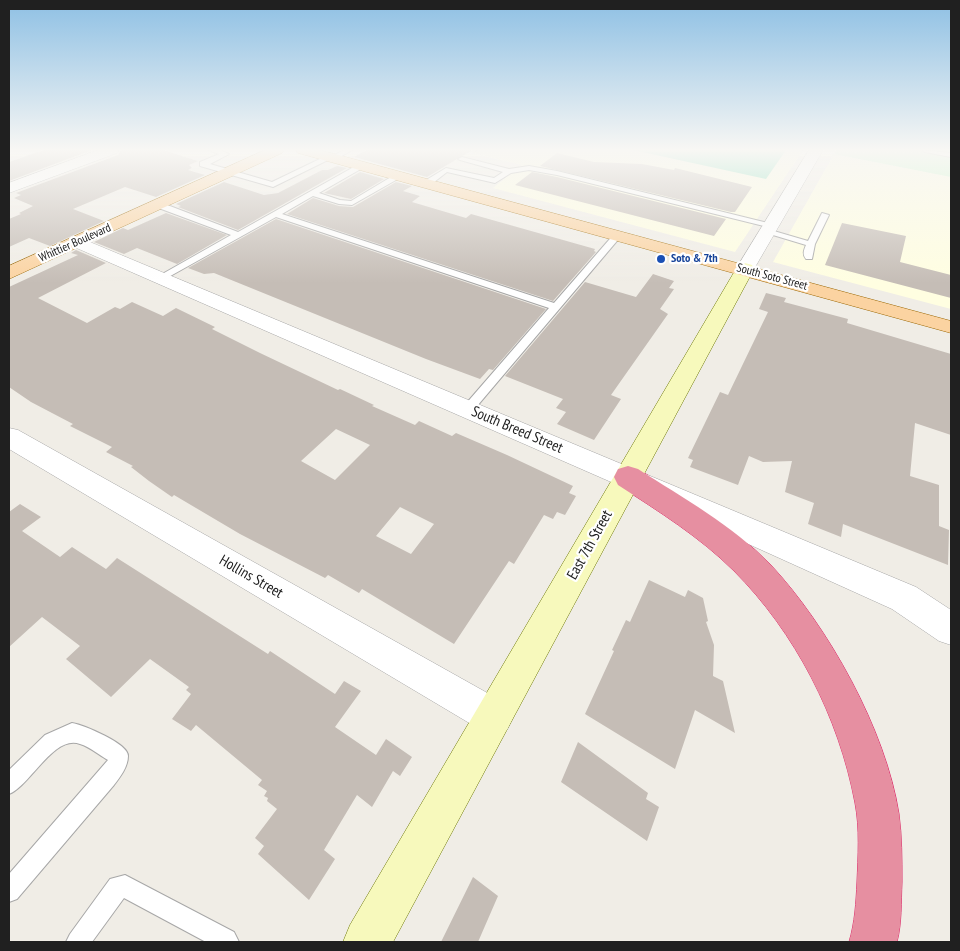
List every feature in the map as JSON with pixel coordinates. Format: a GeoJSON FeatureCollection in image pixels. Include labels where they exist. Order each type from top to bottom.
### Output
{"type":"FeatureCollection","features":[{"type":"Feature","properties":{"kind":"highway"},"geometry":{"type":"LineString","coordinates":[[628,477],[718,537],[757,574],[789,612],[816,650],[861,748],[876,804],[880,856],[877,930],[873,942]]}},
{"type":"Feature","properties":{"kind":"main road","name":"Whittier Boulevard"},"geometry":{"type":"LineString","coordinates":[[9,272],[179,194]]}},
{"type":"Feature","properties":{"kind":"main road","name":"South Soto Street"},"geometry":{"type":"LineString","coordinates":[[465,194],[745,269],[951,327]]}},
{"type":"Feature","properties":{"kind":"street","name":"East 7th Street"},"geometry":{"type":"LineString","coordinates":[[367,942],[745,269],[789,194]]}},
{"type":"Feature","properties":{"kind":"street","name":"South Breed Street"},"geometry":{"type":"LineString","coordinates":[[78,242],[628,477],[904,598],[951,629]]}},
{"type":"Feature","properties":{"kind":"street","name":"Hollins Street"},"geometry":{"type":"LineString","coordinates":[[9,437],[494,717]]}},
{"type":"Feature","properties":{"kind":"lane"},"geometry":{"type":"LineString","coordinates":[[162,278],[312,194]]}},
{"type":"Feature","properties":{"kind":"lane"},"geometry":{"type":"LineString","coordinates":[[314,194],[339,202],[352,202],[366,194]]}},
{"type":"Feature","properties":{"kind":"lane"},"geometry":{"type":"LineString","coordinates":[[639,194],[769,228],[811,244]]}},
{"type":"Feature","properties":{"kind":"lane"},"geometry":{"type":"LineString","coordinates":[[158,204],[239,235]]}},
{"type":"Feature","properties":{"kind":"lane"},"geometry":{"type":"LineString","coordinates":[[277,215],[556,307]]}},
{"type":"Feature","properties":{"kind":"lane"},"geometry":{"type":"LineString","coordinates":[[809,257],[808,253],[811,244],[825,215]]}},
{"type":"Feature","properties":{"kind":"lane"},"geometry":{"type":"LineString","coordinates":[[468,409],[618,235]]}},
{"type":"Feature","properties":{"kind":"lane"},"geometry":{"type":"LineString","coordinates":[[9,784],[55,738],[70,732],[80,734],[119,755],[116,765],[107,778],[9,891]]}},
{"type":"Feature","properties":{"kind":"lane"},"geometry":{"type":"LineString","coordinates":[[78,942],[118,887],[126,886],[227,942]]}},
{"type":"Feature","properties":{"kind":"shaded area"},"geometry":{"type":"Polygon","coordinates":[[[517,194],[773,194],[735,252],[517,194]]]}},
{"type":"Feature","properties":{"kind":"shaded area"},"geometry":{"type":"Polygon","coordinates":[[[811,194],[951,194],[951,309],[773,262],[811,194]]]}},
{"type":"Feature","properties":{"kind":"building"},"geometry":{"type":"Polygon","coordinates":[[[19,194],[108,194],[73,209],[104,221],[50,246],[29,238],[9,247],[9,219],[33,206],[14,198],[21,195],[19,194]]]}},
{"type":"Feature","properties":{"kind":"building"},"geometry":{"type":"Polygon","coordinates":[[[148,194],[162,194],[156,197],[148,194]]]}},
{"type":"Feature","properties":{"kind":"building"},"geometry":{"type":"Polygon","coordinates":[[[197,194],[301,194],[238,230],[178,207],[181,206],[176,204],[197,194]]]}},
{"type":"Feature","properties":{"kind":"building"},"geometry":{"type":"Polygon","coordinates":[[[330,194],[359,194],[351,199],[330,194]]]}},
{"type":"Feature","properties":{"kind":"building"},"geometry":{"type":"Polygon","coordinates":[[[375,194],[414,194],[420,196],[412,202],[466,218],[471,214],[595,249],[594,251],[596,252],[553,301],[287,214],[313,198],[339,206],[353,207],[375,194]]]}},
{"type":"Feature","properties":{"kind":"building"},"geometry":{"type":"Polygon","coordinates":[[[552,194],[627,194],[726,219],[714,236],[552,194]]]}},
{"type":"Feature","properties":{"kind":"building"},"geometry":{"type":"Polygon","coordinates":[[[658,194],[747,194],[735,212],[658,194]]]}},
{"type":"Feature","properties":{"kind":"building"},"geometry":{"type":"Polygon","coordinates":[[[166,213],[227,235],[177,264],[137,248],[124,254],[94,242],[123,228],[128,230],[166,213]]]}},
{"type":"Feature","properties":{"kind":"building"},"geometry":{"type":"Polygon","coordinates":[[[276,219],[546,309],[493,370],[489,369],[480,379],[214,273],[204,274],[188,268],[276,219]]]}},
{"type":"Feature","properties":{"kind":"building"},"geometry":{"type":"Polygon","coordinates":[[[842,223],[906,236],[900,262],[951,275],[951,298],[825,265],[842,223]]]}},
{"type":"Feature","properties":{"kind":"building"},"geometry":{"type":"Polygon","coordinates":[[[76,250],[106,263],[38,298],[87,323],[115,307],[120,309],[132,302],[163,316],[176,308],[215,327],[212,329],[260,353],[374,405],[372,406],[415,425],[419,421],[452,436],[456,433],[573,486],[569,493],[576,496],[565,515],[557,512],[553,519],[544,515],[514,564],[509,561],[454,644],[362,589],[359,593],[328,575],[325,578],[240,534],[174,495],[172,497],[131,467],[133,466],[106,452],[112,447],[70,426],[73,424],[31,402],[9,387],[9,287],[78,255],[71,253],[76,250]],[[336,429],[301,461],[335,480],[370,445],[336,429]],[[400,507],[376,536],[411,554],[434,524],[400,507]]]}},
{"type":"Feature","properties":{"kind":"building"},"geometry":{"type":"Polygon","coordinates":[[[653,274],[674,281],[669,288],[674,289],[660,309],[668,314],[611,395],[621,399],[594,440],[557,424],[566,412],[556,408],[563,399],[505,376],[585,282],[636,297],[653,274]]]}},
{"type":"Feature","properties":{"kind":"building"},"geometry":{"type":"Polygon","coordinates":[[[766,293],[786,298],[784,302],[848,319],[847,323],[951,354],[951,435],[915,423],[910,476],[939,485],[939,526],[949,530],[948,565],[843,524],[841,537],[808,524],[814,503],[785,492],[792,461],[763,462],[749,456],[738,485],[690,467],[693,460],[688,458],[720,392],[728,395],[768,312],[759,309],[766,293]]]}},
{"type":"Feature","properties":{"kind":"building"},"geometry":{"type":"Polygon","coordinates":[[[20,504],[41,517],[22,531],[60,557],[72,547],[106,569],[117,558],[268,654],[270,651],[335,694],[344,681],[361,691],[335,727],[376,755],[386,739],[412,757],[400,776],[393,771],[372,807],[357,795],[324,850],[335,859],[309,900],[258,854],[264,846],[255,838],[277,809],[264,796],[267,791],[258,785],[262,780],[196,725],[191,731],[172,719],[191,694],[186,690],[189,687],[150,659],[111,697],[66,659],[80,646],[42,617],[9,647],[9,512],[20,504]]]}},
{"type":"Feature","properties":{"kind":"building"},"geometry":{"type":"Polygon","coordinates":[[[649,580],[685,597],[688,590],[703,598],[708,621],[706,622],[714,645],[713,676],[723,681],[735,733],[695,710],[675,769],[585,714],[626,620],[630,622],[649,580]]]}},
{"type":"Feature","properties":{"kind":"building"},"geometry":{"type":"Polygon","coordinates":[[[578,742],[648,793],[646,799],[659,807],[647,841],[561,782],[578,742]]]}},
{"type":"Feature","properties":{"kind":"building"},"geometry":{"type":"Polygon","coordinates":[[[473,877],[498,896],[478,942],[441,942],[473,877]]]}},
{"type":"Feature","properties":{"kind":"place","name":"Soto & 7th"},"geometry":{"type":"Point","coordinates":[661,259]}}]}
